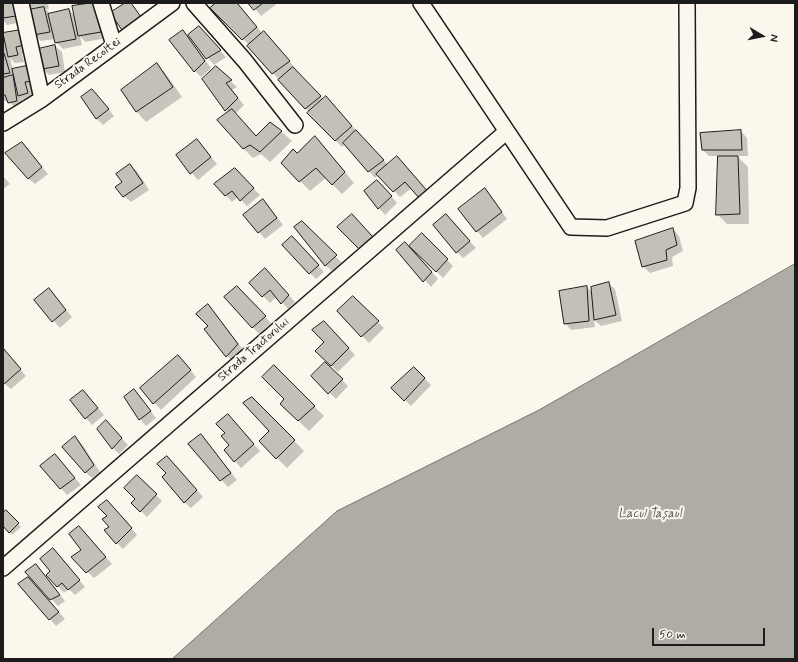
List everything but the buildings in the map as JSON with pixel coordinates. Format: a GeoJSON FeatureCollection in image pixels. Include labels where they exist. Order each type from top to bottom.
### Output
{"type":"FeatureCollection","features":[{"type":"Feature","properties":{"kind":"street"},"geometry":{"type":"LineString","coordinates":[[21,3],[42,99]]}},
{"type":"Feature","properties":{"kind":"street"},"geometry":{"type":"LineString","coordinates":[[101,3],[114,45]]}},
{"type":"Feature","properties":{"kind":"street","name":"Strada Recoltei"},"geometry":{"type":"LineString","coordinates":[[3,123],[42,99],[172,3]]}},
{"type":"Feature","properties":{"kind":"street"},"geometry":{"type":"LineString","coordinates":[[194,3],[245,61],[294,125]]}},
{"type":"Feature","properties":{"kind":"street"},"geometry":{"type":"LineString","coordinates":[[421,3],[571,227],[607,228],[685,203],[688,188],[687,3]]}},
{"type":"Feature","properties":{"kind":"street","name":"Strada Tractorului"},"geometry":{"type":"LineString","coordinates":[[3,568],[506,132]]}},
{"type":"Feature","properties":{"kind":"water","name":"Lacul Tașaul"},"geometry":{"type":"Polygon","coordinates":[[[795,264],[795,659],[172,659],[337,511],[539,410],[795,264]]]}}]}
